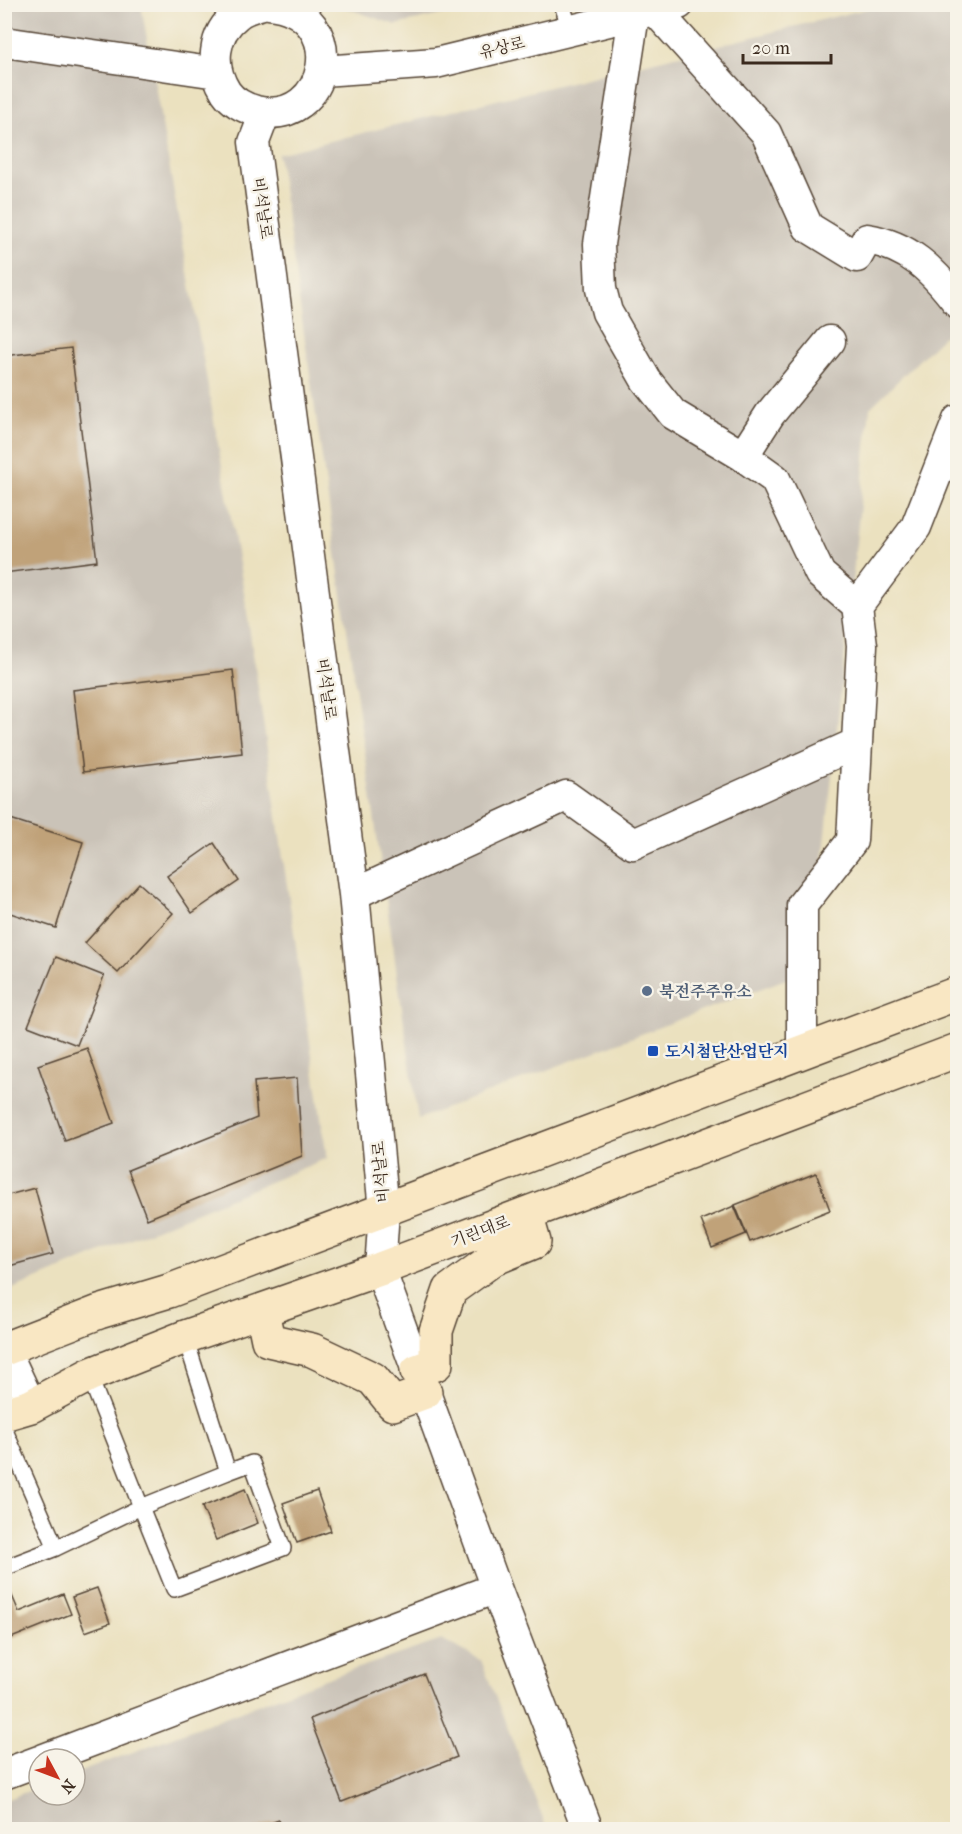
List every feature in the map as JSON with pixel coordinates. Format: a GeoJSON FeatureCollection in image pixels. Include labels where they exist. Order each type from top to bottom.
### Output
{"type":"FeatureCollection","features":[{"type":"Feature","properties":{"kind":"street"},"geometry":{"type":"LineString","coordinates":[[255,6],[284,6],[302,15],[315,28],[323,52],[322,71],[314,89],[301,102],[285,110],[265,113],[247,109],[229,96],[219,80],[216,46],[223,29],[236,15],[255,6]]}},
{"type":"Feature","properties":{"kind":"street"},"geometry":{"type":"LineString","coordinates":[[656,10],[766,133],[808,227],[857,257],[867,238],[888,242],[917,259],[932,272],[957,303]]}},
{"type":"Feature","properties":{"kind":"street"},"geometry":{"type":"LineString","coordinates":[[656,10],[599,244],[601,289],[606,312],[646,380],[673,414],[743,456],[775,479],[820,574],[857,606],[862,645],[852,841],[802,905],[802,1052]]}},
{"type":"Feature","properties":{"kind":"street","name":"유상로"},"geometry":{"type":"LineString","coordinates":[[322,71],[436,63],[566,17],[656,10]]}},
{"type":"Feature","properties":{"kind":"street"},"geometry":{"type":"LineString","coordinates":[[4,42],[217,73]]}},
{"type":"Feature","properties":{"kind":"street","name":"비석날로"},"geometry":{"type":"LineString","coordinates":[[265,113],[254,142],[354,894],[384,1211],[380,1269]]}},
{"type":"Feature","properties":{"kind":"street"},"geometry":{"type":"LineString","coordinates":[[743,456],[770,414],[830,341]]}},
{"type":"Feature","properties":{"kind":"street"},"geometry":{"type":"LineString","coordinates":[[857,606],[916,527],[957,420]]}},
{"type":"Feature","properties":{"kind":"street"},"geometry":{"type":"LineString","coordinates":[[354,894],[566,796],[633,844],[857,743]]}},
{"type":"Feature","properties":{"kind":"street"},"geometry":{"type":"LineString","coordinates":[[18,1410],[5,1348],[99,1312],[169,1291],[384,1211],[957,993]]}},
{"type":"Feature","properties":{"kind":"street","name":"기린대로"},"geometry":{"type":"LineString","coordinates":[[18,1410],[89,1375],[185,1337],[380,1269],[957,1050]]}},
{"type":"Feature","properties":{"kind":"street"},"geometry":{"type":"LineString","coordinates":[[262,1311],[268,1340],[312,1350],[373,1379],[393,1404],[421,1381],[436,1364],[436,1330],[450,1290],[493,1259],[534,1242],[526,1214]]}},
{"type":"Feature","properties":{"kind":"street"},"geometry":{"type":"LineString","coordinates":[[380,1269],[496,1588],[588,1830]]}},
{"type":"Feature","properties":{"kind":"street"},"geometry":{"type":"LineString","coordinates":[[76,1747],[496,1588]]}},
{"type":"Feature","properties":{"kind":"street"},"geometry":{"type":"LineString","coordinates":[[4,1774],[27,1765]]}},
{"type":"Feature","properties":{"kind":"lane"},"geometry":{"type":"LineString","coordinates":[[185,1337],[228,1472]]}},
{"type":"Feature","properties":{"kind":"lane"},"geometry":{"type":"LineString","coordinates":[[4,1568],[56,1548],[141,1507],[252,1463],[283,1548],[174,1589],[141,1507],[89,1375]]}},
{"type":"Feature","properties":{"kind":"lane"},"geometry":{"type":"LineString","coordinates":[[4,1428],[56,1548]]}},
{"type":"Feature","properties":{"kind":"shaded area"},"geometry":{"type":"Polygon","coordinates":[[[5,5],[141,5],[244,592],[327,1158],[5,1292],[5,5]]]}},
{"type":"Feature","properties":{"kind":"shaded area"},"geometry":{"type":"Polygon","coordinates":[[[337,5],[484,5],[396,25],[337,5]]]}},
{"type":"Feature","properties":{"kind":"shaded area"},"geometry":{"type":"Polygon","coordinates":[[[882,5],[957,5],[957,323],[870,408],[812,969],[418,1119],[278,154],[882,5]]]}},
{"type":"Feature","properties":{"kind":"shaded area"},"geometry":{"type":"Polygon","coordinates":[[[442,1640],[481,1660],[547,1829],[5,1830],[5,1800],[27,1792],[27,1807],[87,1807],[87,1769],[325,1679],[442,1640]]]}},
{"type":"Feature","properties":{"kind":"building"},"geometry":{"type":"Polygon","coordinates":[[[71,348],[97,561],[4,573],[4,356],[71,348]]]}},
{"type":"Feature","properties":{"kind":"building"},"geometry":{"type":"Polygon","coordinates":[[[233,670],[242,753],[83,772],[73,690],[233,670]]]}},
{"type":"Feature","properties":{"kind":"building"},"geometry":{"type":"Polygon","coordinates":[[[4,817],[83,842],[56,928],[4,911],[4,817]]]}},
{"type":"Feature","properties":{"kind":"building"},"geometry":{"type":"Polygon","coordinates":[[[214,843],[239,881],[192,913],[167,876],[214,843]]]}},
{"type":"Feature","properties":{"kind":"building"},"geometry":{"type":"Polygon","coordinates":[[[139,883],[173,913],[118,973],[85,943],[139,883]]]}},
{"type":"Feature","properties":{"kind":"building"},"geometry":{"type":"Polygon","coordinates":[[[56,957],[104,976],[77,1045],[28,1026],[56,957]]]}},
{"type":"Feature","properties":{"kind":"building"},"geometry":{"type":"Polygon","coordinates":[[[87,1048],[114,1123],[65,1141],[38,1065],[87,1048]]]}},
{"type":"Feature","properties":{"kind":"building"},"geometry":{"type":"Polygon","coordinates":[[[297,1078],[302,1156],[147,1219],[128,1170],[257,1118],[254,1082],[297,1078]]]}},
{"type":"Feature","properties":{"kind":"building"},"geometry":{"type":"Polygon","coordinates":[[[816,1173],[830,1210],[750,1242],[735,1205],[816,1173]]]}},
{"type":"Feature","properties":{"kind":"building"},"geometry":{"type":"Polygon","coordinates":[[[35,1188],[53,1254],[9,1266],[4,1251],[4,1196],[35,1188]]]}},
{"type":"Feature","properties":{"kind":"building"},"geometry":{"type":"Polygon","coordinates":[[[734,1206],[746,1234],[712,1248],[701,1220],[734,1206]]]}},
{"type":"Feature","properties":{"kind":"building"},"geometry":{"type":"Polygon","coordinates":[[[245,1489],[258,1523],[216,1540],[202,1507],[245,1489]]]}},
{"type":"Feature","properties":{"kind":"building"},"geometry":{"type":"Polygon","coordinates":[[[317,1491],[331,1531],[297,1543],[283,1503],[317,1491]]]}},
{"type":"Feature","properties":{"kind":"building"},"geometry":{"type":"Polygon","coordinates":[[[4,1577],[19,1612],[63,1594],[71,1614],[4,1641],[4,1577]]]}},
{"type":"Feature","properties":{"kind":"building"},"geometry":{"type":"Polygon","coordinates":[[[97,1588],[110,1623],[85,1632],[72,1597],[97,1588]]]}},
{"type":"Feature","properties":{"kind":"building"},"geometry":{"type":"Polygon","coordinates":[[[424,1674],[457,1757],[342,1802],[310,1719],[424,1674]]]}},
{"type":"Feature","properties":{"kind":"building"},"geometry":{"type":"Polygon","coordinates":[[[279,1820],[283,1830],[254,1830],[254,1829],[279,1820]]]}},
{"type":"Feature","properties":{"kind":"place","name":"북전주주유소"},"geometry":{"type":"Point","coordinates":[647,991]}},
{"type":"Feature","properties":{"kind":"place","name":"도시첨단산업단지"},"geometry":{"type":"Point","coordinates":[653,1051]}}]}
